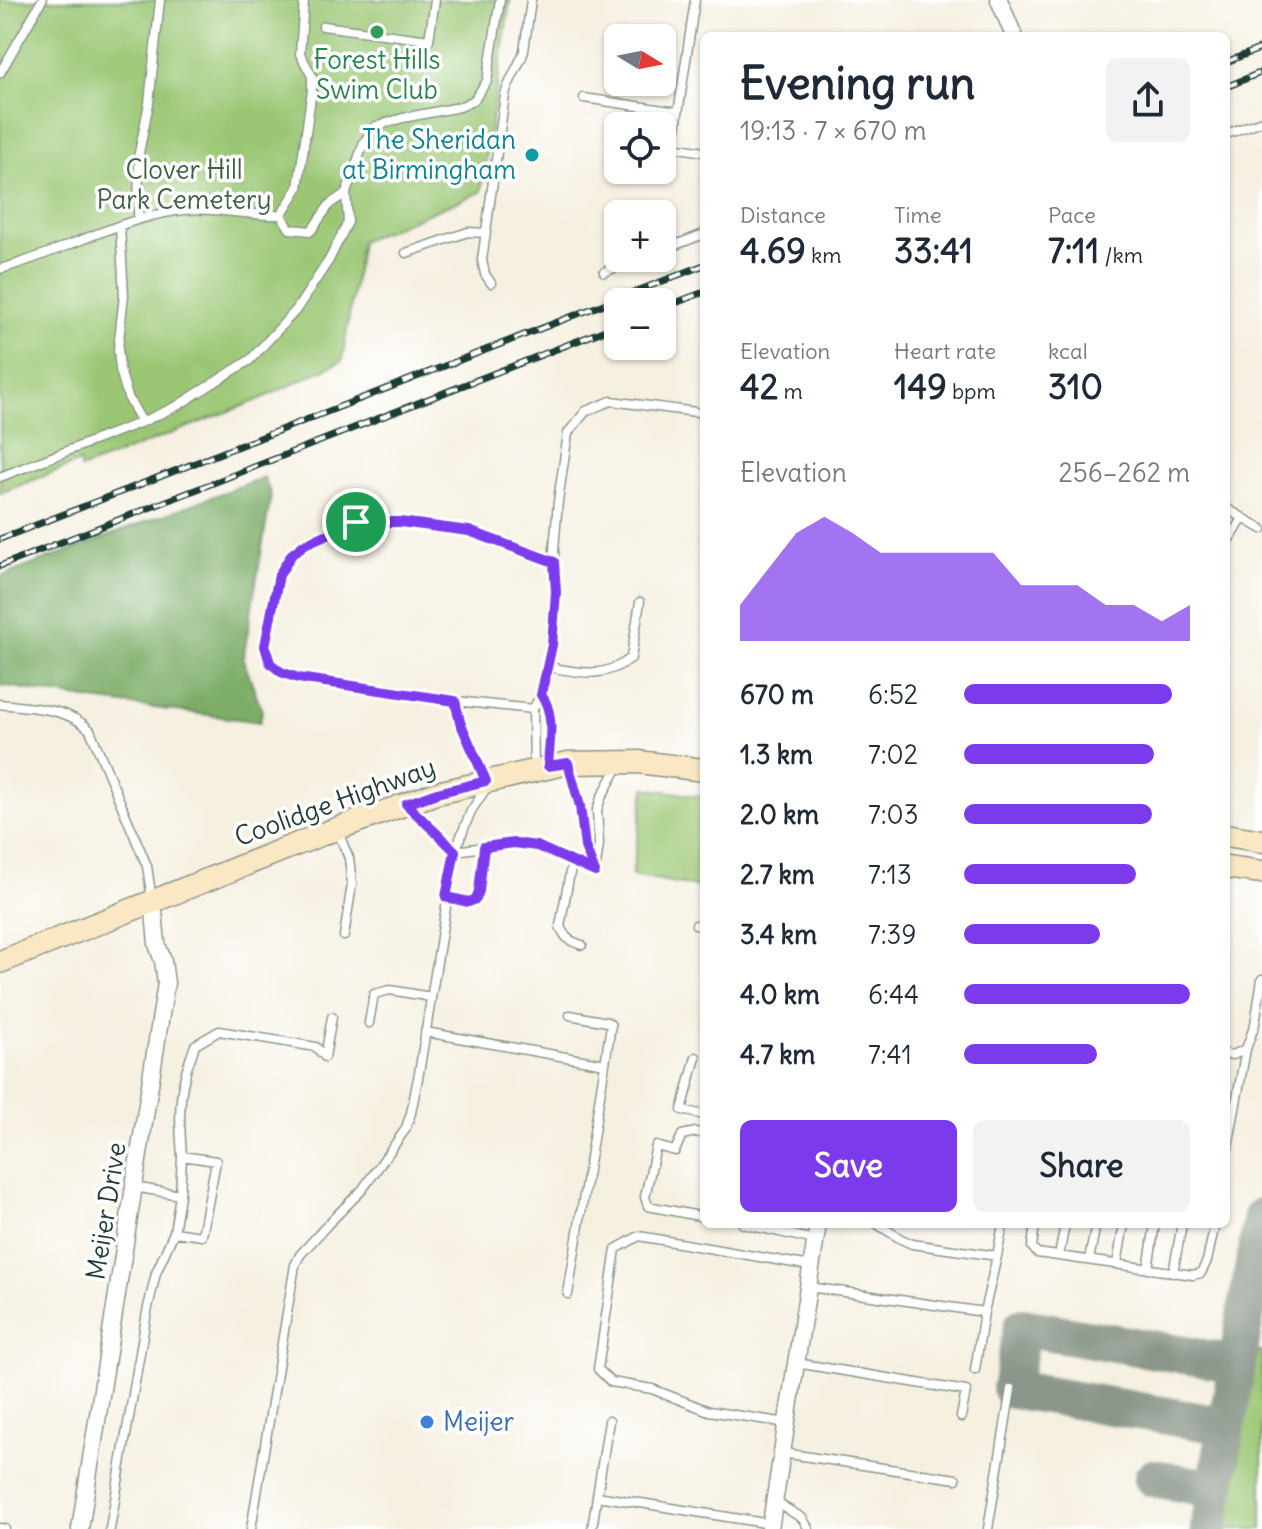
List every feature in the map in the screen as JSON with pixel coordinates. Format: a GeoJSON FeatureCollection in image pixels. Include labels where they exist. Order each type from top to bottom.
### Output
{"type":"FeatureCollection","features":[{"type":"Feature","properties":{"kind":"main road","name":"Coolidge Highway"},"geometry":{"type":"LineString","coordinates":[[4,957],[437,793],[550,766],[621,761],[700,770]]}},
{"type":"Feature","properties":{"kind":"main road"},"geometry":{"type":"LineString","coordinates":[[1230,823],[1262,827]]}},
{"type":"Feature","properties":{"kind":"main road"},"geometry":{"type":"LineString","coordinates":[[1230,836],[1262,841]]}},
{"type":"Feature","properties":{"kind":"main road"},"geometry":{"type":"LineString","coordinates":[[1230,868],[1262,872]]}},
{"type":"Feature","properties":{"kind":"street"},"geometry":{"type":"LineString","coordinates":[[999,0],[1012,32]]}},
{"type":"Feature","properties":{"kind":"street","name":"Meijer Drive"},"geometry":{"type":"LineString","coordinates":[[80,1529],[166,983],[157,944],[153,901]]}},
{"type":"Feature","properties":{"kind":"street"},"geometry":{"type":"LineString","coordinates":[[770,1526],[817,1232]]}},
{"type":"Feature","properties":{"kind":"lane"},"geometry":{"type":"LineString","coordinates":[[0,73],[42,0]]}},
{"type":"Feature","properties":{"kind":"lane"},"geometry":{"type":"LineString","coordinates":[[138,219],[139,153],[149,103],[160,0]]}},
{"type":"Feature","properties":{"kind":"lane"},"geometry":{"type":"LineString","coordinates":[[281,215],[298,188],[312,90],[312,76],[300,54],[304,0]]}},
{"type":"Feature","properties":{"kind":"lane"},"geometry":{"type":"LineString","coordinates":[[323,26],[429,40],[435,0]]}},
{"type":"Feature","properties":{"kind":"lane"},"geometry":{"type":"LineString","coordinates":[[0,477],[177,406],[250,360],[288,319],[329,260],[348,222],[346,193],[364,142],[376,126],[460,107],[474,100],[487,81],[500,0]]}},
{"type":"Feature","properties":{"kind":"lane"},"geometry":{"type":"LineString","coordinates":[[491,283],[482,260],[505,95],[508,82],[522,59],[531,0]]}},
{"type":"Feature","properties":{"kind":"lane"},"geometry":{"type":"LineString","coordinates":[[695,0],[673,147],[700,151]]}},
{"type":"Feature","properties":{"kind":"lane"},"geometry":{"type":"LineString","coordinates":[[584,98],[678,112]]}},
{"type":"Feature","properties":{"kind":"lane"},"geometry":{"type":"LineString","coordinates":[[1230,133],[1262,121]]}},
{"type":"Feature","properties":{"kind":"lane"},"geometry":{"type":"LineString","coordinates":[[281,215],[290,229],[311,231],[330,204],[346,193]]}},
{"type":"Feature","properties":{"kind":"lane"},"geometry":{"type":"LineString","coordinates":[[0,269],[138,219],[178,211],[204,209],[281,215]]}},
{"type":"Feature","properties":{"kind":"lane"},"geometry":{"type":"LineString","coordinates":[[120,226],[124,295],[118,349],[120,370],[128,397],[142,422]]}},
{"type":"Feature","properties":{"kind":"lane"},"geometry":{"type":"LineString","coordinates":[[406,253],[468,232],[486,233]]}},
{"type":"Feature","properties":{"kind":"lane"},"geometry":{"type":"LineString","coordinates":[[676,245],[700,236]]}},
{"type":"Feature","properties":{"kind":"lane"},"geometry":{"type":"LineString","coordinates":[[595,872],[585,847],[580,806],[550,766],[533,709],[541,695],[552,645],[558,501],[568,433],[586,411],[611,401],[696,412]]}},
{"type":"Feature","properties":{"kind":"lane"},"geometry":{"type":"LineString","coordinates":[[1230,510],[1262,529]]}},
{"type":"Feature","properties":{"kind":"lane"},"geometry":{"type":"LineString","coordinates":[[1230,539],[1243,518]]}},
{"type":"Feature","properties":{"kind":"lane"},"geometry":{"type":"LineString","coordinates":[[533,709],[298,678],[281,672],[270,663],[265,646],[279,575],[292,554],[305,544],[356,522],[400,522],[469,531],[554,562]]}},
{"type":"Feature","properties":{"kind":"lane"},"geometry":{"type":"LineString","coordinates":[[547,667],[592,674],[618,669],[631,658],[640,602]]}},
{"type":"Feature","properties":{"kind":"lane"},"geometry":{"type":"LineString","coordinates":[[541,695],[548,703],[550,716],[550,766]]}},
{"type":"Feature","properties":{"kind":"lane"},"geometry":{"type":"LineString","coordinates":[[251,1529],[295,1265],[300,1255],[362,1190],[405,1130],[411,1113],[455,851],[471,811],[489,780],[460,722],[455,701]]}},
{"type":"Feature","properties":{"kind":"lane"},"geometry":{"type":"LineString","coordinates":[[0,704],[68,714],[90,730],[147,866],[153,901]]}},
{"type":"Feature","properties":{"kind":"lane"},"geometry":{"type":"LineString","coordinates":[[595,872],[599,844],[597,810],[621,761]]}},
{"type":"Feature","properties":{"kind":"lane"},"geometry":{"type":"LineString","coordinates":[[406,804],[455,851]]}},
{"type":"Feature","properties":{"kind":"lane"},"geometry":{"type":"LineString","coordinates":[[337,829],[349,858],[352,884],[344,936]]}},
{"type":"Feature","properties":{"kind":"lane"},"geometry":{"type":"LineString","coordinates":[[455,851],[514,843],[537,846],[595,872]]}},
{"type":"Feature","properties":{"kind":"lane"},"geometry":{"type":"LineString","coordinates":[[446,897],[469,902],[476,899],[484,847]]}},
{"type":"Feature","properties":{"kind":"lane"},"geometry":{"type":"LineString","coordinates":[[572,862],[560,926],[564,936],[582,945]]}},
{"type":"Feature","properties":{"kind":"lane"},"geometry":{"type":"LineString","coordinates":[[1230,1136],[1262,979]]}},
{"type":"Feature","properties":{"kind":"lane"},"geometry":{"type":"LineString","coordinates":[[369,1023],[374,994],[390,990],[431,997]]}},
{"type":"Feature","properties":{"kind":"lane"},"geometry":{"type":"LineString","coordinates":[[568,1294],[611,1025],[570,1015]]}},
{"type":"Feature","properties":{"kind":"lane"},"geometry":{"type":"LineString","coordinates":[[110,1529],[147,1312],[156,1273],[174,1232],[180,1195],[183,1090],[195,1045],[219,1031],[316,1047],[325,1057],[332,1017]]}},
{"type":"Feature","properties":{"kind":"lane"},"geometry":{"type":"LineString","coordinates":[[425,1032],[605,1064]]}},
{"type":"Feature","properties":{"kind":"lane"},"geometry":{"type":"LineString","coordinates":[[1230,1055],[1246,1049]]}},
{"type":"Feature","properties":{"kind":"lane"},"geometry":{"type":"LineString","coordinates":[[696,1057],[682,1110],[700,1114]]}},
{"type":"Feature","properties":{"kind":"lane"},"geometry":{"type":"LineString","coordinates":[[700,1133],[682,1135],[675,1151],[656,1146],[645,1197],[648,1206],[700,1216]]}},
{"type":"Feature","properties":{"kind":"lane"},"geometry":{"type":"LineString","coordinates":[[174,1232],[202,1236],[216,1161],[182,1156]]}},
{"type":"Feature","properties":{"kind":"lane"},"geometry":{"type":"LineString","coordinates":[[134,1187],[180,1195]]}},
{"type":"Feature","properties":{"kind":"lane"},"geometry":{"type":"LineString","coordinates":[[780,1228],[817,1232]]}},
{"type":"Feature","properties":{"kind":"lane"},"geometry":{"type":"LineString","coordinates":[[883,1228],[912,1244],[997,1256]]}},
{"type":"Feature","properties":{"kind":"lane"},"geometry":{"type":"LineString","coordinates":[[975,1370],[1002,1228]]}},
{"type":"Feature","properties":{"kind":"lane"},"geometry":{"type":"LineString","coordinates":[[1034,1228],[1032,1247],[1037,1253],[1193,1275],[1201,1273],[1207,1261],[1214,1228]]}},
{"type":"Feature","properties":{"kind":"lane"},"geometry":{"type":"LineString","coordinates":[[1059,1256],[1064,1228]]}},
{"type":"Feature","properties":{"kind":"lane"},"geometry":{"type":"LineString","coordinates":[[1089,1260],[1095,1228]]}},
{"type":"Feature","properties":{"kind":"lane"},"geometry":{"type":"LineString","coordinates":[[1117,1264],[1123,1228]]}},
{"type":"Feature","properties":{"kind":"lane"},"geometry":{"type":"LineString","coordinates":[[1148,1269],[1154,1228]]}},
{"type":"Feature","properties":{"kind":"lane"},"geometry":{"type":"LineString","coordinates":[[1173,1273],[1181,1228]]}},
{"type":"Feature","properties":{"kind":"lane"},"geometry":{"type":"LineString","coordinates":[[787,1423],[709,1411],[663,1393],[611,1382],[598,1369],[616,1249],[639,1236],[812,1266]]}},
{"type":"Feature","properties":{"kind":"lane"},"geometry":{"type":"LineString","coordinates":[[809,1287],[984,1312]]}},
{"type":"Feature","properties":{"kind":"lane"},"geometry":{"type":"LineString","coordinates":[[796,1363],[966,1391],[961,1417]]}},
{"type":"Feature","properties":{"kind":"lane"},"geometry":{"type":"LineString","coordinates":[[988,1529],[1011,1389]]}},
{"type":"Feature","properties":{"kind":"lane"},"geometry":{"type":"LineString","coordinates":[[592,1529],[609,1421]]}},
{"type":"Feature","properties":{"kind":"lane"},"geometry":{"type":"LineString","coordinates":[[782,1453],[956,1479]]}},
{"type":"Feature","properties":{"kind":"lane"},"geometry":{"type":"LineString","coordinates":[[597,1496],[770,1526]]}},
{"type":"Feature","properties":{"kind":"lane"},"geometry":{"type":"LineString","coordinates":[[774,1501],[802,1518],[809,1529]]}},
{"type":"Feature","properties":{"kind":"green space","name":"Clover Hill Park Cemetery"},"geometry":{"type":"Polygon","coordinates":[[[0,0],[510,0],[481,192],[361,241],[342,361],[258,400],[80,469],[80,462],[0,493],[0,0]]]}},
{"type":"Feature","properties":{"kind":"green space"},"geometry":{"type":"Polygon","coordinates":[[[264,477],[271,495],[243,659],[262,711],[260,722],[0,685],[0,577],[264,477]]]}},
{"type":"Feature","properties":{"kind":"green space"},"geometry":{"type":"Polygon","coordinates":[[[645,788],[700,796],[700,887],[632,875],[645,788]]]}},
{"type":"Feature","properties":{"kind":"green space"},"geometry":{"type":"Polygon","coordinates":[[[1254,1352],[1262,1352],[1262,1529],[1217,1529],[1241,1386],[1254,1352]]]}},
{"type":"Feature","properties":{"kind":"taxiway"},"geometry":{"type":"LineString","coordinates":[[1209,1529],[1262,1217]]}},
{"type":"Feature","properties":{"kind":"taxiway"},"geometry":{"type":"LineString","coordinates":[[1226,1426],[1011,1389],[1022,1327],[1237,1364]]}},
{"type":"Feature","properties":{"kind":"taxiway"},"geometry":{"type":"LineString","coordinates":[[1153,1478],[1215,1489]]}},
{"type":"Feature","properties":{"kind":"railway"},"geometry":{"type":"LineString","coordinates":[[1230,60],[1262,48]]}},
{"type":"Feature","properties":{"kind":"railway"},"geometry":{"type":"LineString","coordinates":[[1230,85],[1262,72]]}},
{"type":"Feature","properties":{"kind":"railway"},"geometry":{"type":"LineString","coordinates":[[0,539],[700,267]]}},
{"type":"Feature","properties":{"kind":"railway"},"geometry":{"type":"LineString","coordinates":[[676,303],[700,294]]}},
{"type":"Feature","properties":{"kind":"railway"},"geometry":{"type":"LineString","coordinates":[[0,566],[604,330]]}},
{"type":"Feature","properties":{"kind":"place","name":"Forest Hills Swim Club"},"geometry":{"type":"Point","coordinates":[377,32]}},
{"type":"Feature","properties":{"kind":"place","name":"The Sheridan at Birmingham"},"geometry":{"type":"Point","coordinates":[532,155]}},
{"type":"Feature","properties":{"kind":"place","name":"Meijer"},"geometry":{"type":"Point","coordinates":[427,1422]}},
{"type":"Feature","properties":{"kind":"route"},"geometry":{"type":"LineString","coordinates":[[356,522],[400,522],[469,531],[554,562],[556,592],[552,645],[541,695],[548,703],[550,716],[548,766],[568,763],[580,806],[585,847],[595,872],[537,846],[514,843],[484,847],[476,899],[469,902],[446,897],[455,851],[406,804],[486,781],[460,722],[455,701],[298,678],[281,672],[270,663],[265,646],[279,575],[292,554],[305,544],[356,522]]}}]}
